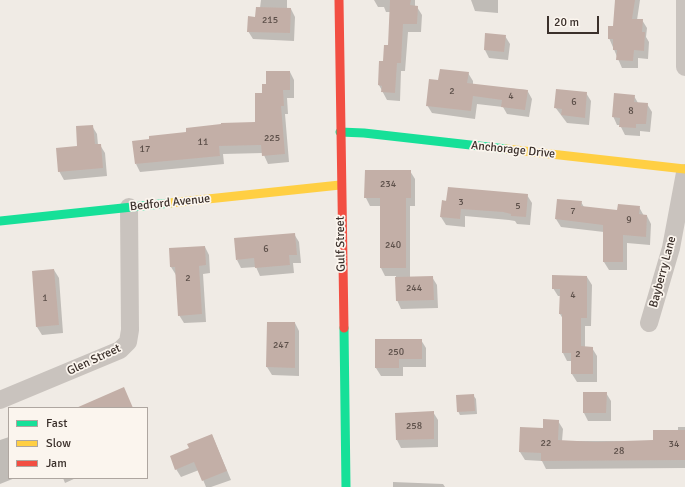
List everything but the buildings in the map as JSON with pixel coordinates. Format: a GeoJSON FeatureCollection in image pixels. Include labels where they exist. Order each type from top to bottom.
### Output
{"type":"FeatureCollection","features":[{"type":"Feature","properties":{"kind":"street","name":"Gulf Street"},"geometry":{"type":"LineString","coordinates":[[339,0],[340,185],[346,487]]}},
{"type":"Feature","properties":{"kind":"street"},"geometry":{"type":"LineString","coordinates":[[684,0],[685,67]]}},
{"type":"Feature","properties":{"kind":"street","name":"Anchorage Drive"},"geometry":{"type":"LineString","coordinates":[[340,132],[364,133],[685,169]]}},
{"type":"Feature","properties":{"kind":"street","name":"Bayberry Lane"},"geometry":{"type":"LineString","coordinates":[[649,323],[671,248],[685,173]]}},
{"type":"Feature","properties":{"kind":"street","name":"Bedford Avenue"},"geometry":{"type":"LineString","coordinates":[[0,220],[340,185]]}},
{"type":"Feature","properties":{"kind":"street","name":"Glen Street"},"geometry":{"type":"LineString","coordinates":[[0,400],[120,350],[126,345],[130,330],[129,207]]}},
{"type":"Feature","properties":{"kind":"traffic: fast"},"geometry":{"type":"LineString","coordinates":[[340,132],[364,133],[506,149]]}},
{"type":"Feature","properties":{"kind":"traffic: fast"},"geometry":{"type":"LineString","coordinates":[[0,221],[170,203]]}},
{"type":"Feature","properties":{"kind":"traffic: fast"},"geometry":{"type":"LineString","coordinates":[[344,328],[346,487]]}},
{"type":"Feature","properties":{"kind":"traffic: slow"},"geometry":{"type":"LineString","coordinates":[[506,149],[685,169]]}},
{"type":"Feature","properties":{"kind":"traffic: slow"},"geometry":{"type":"LineString","coordinates":[[170,203],[340,185]]}},
{"type":"Feature","properties":{"kind":"traffic: jam"},"geometry":{"type":"LineString","coordinates":[[339,0],[344,328]]}}]}
